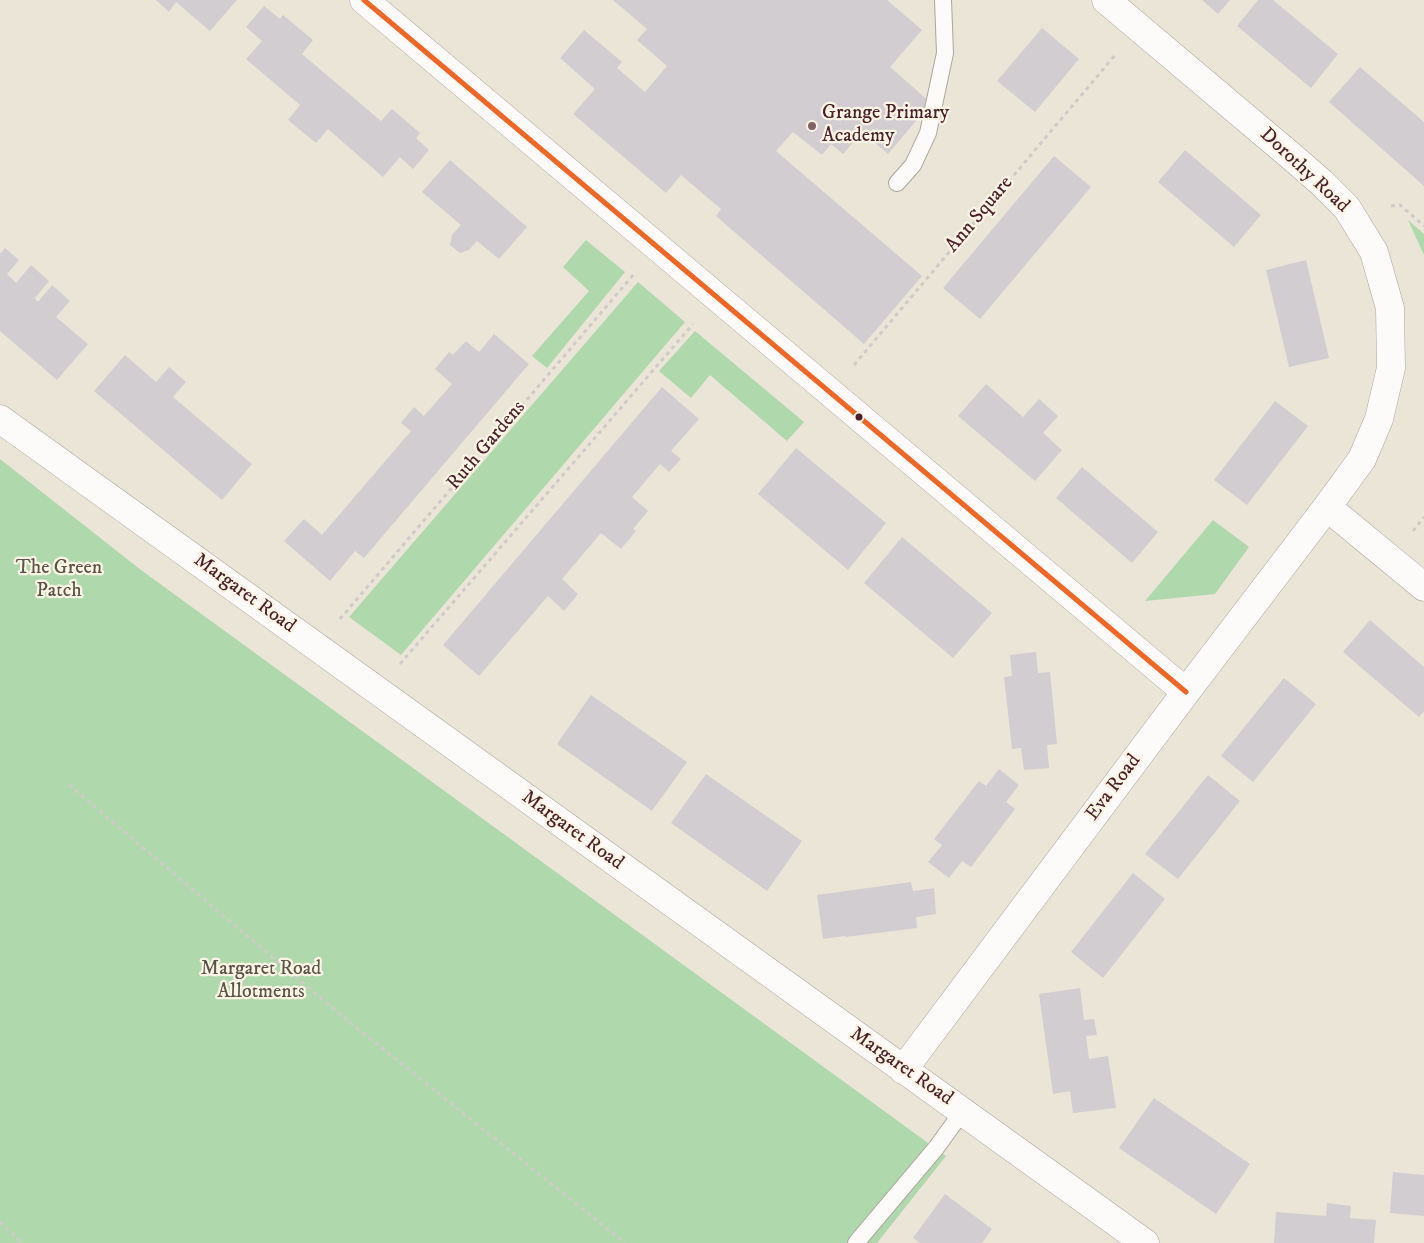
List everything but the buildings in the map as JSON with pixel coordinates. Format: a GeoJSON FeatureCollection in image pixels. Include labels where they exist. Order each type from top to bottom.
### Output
{"type":"FeatureCollection","features":[{"type":"Feature","properties":{"kind":"street"},"geometry":{"type":"LineString","coordinates":[[364,0],[1186,692]]}},
{"type":"Feature","properties":{"kind":"street","name":"Dorothy Road"},"geometry":{"type":"LineString","coordinates":[[1106,0],[1322,183],[1347,208],[1374,252],[1390,308],[1391,368],[1379,419],[1362,459],[1327,508]]}},
{"type":"Feature","properties":{"kind":"street","name":"Margaret Road"},"geometry":{"type":"LineString","coordinates":[[0,419],[1145,1243]]}},
{"type":"Feature","properties":{"kind":"street"},"geometry":{"type":"LineString","coordinates":[[1327,508],[1424,587]]}},
{"type":"Feature","properties":{"kind":"street","name":"Eva Road"},"geometry":{"type":"LineString","coordinates":[[903,1070],[1186,692],[1327,508]]}},
{"type":"Feature","properties":{"kind":"lane"},"geometry":{"type":"LineString","coordinates":[[897,183],[913,165],[928,134],[946,53],[944,0]]}},
{"type":"Feature","properties":{"kind":"lane"},"geometry":{"type":"LineString","coordinates":[[856,1243],[936,1148],[963,1111]]}},
{"type":"Feature","properties":{"kind":"path","name":"Ann Square"},"geometry":{"type":"LineString","coordinates":[[851,368],[1120,50]]}},
{"type":"Feature","properties":{"kind":"path"},"geometry":{"type":"LineString","coordinates":[[1391,206],[1400,205],[1424,226]]}},
{"type":"Feature","properties":{"kind":"path","name":"Ruth Gardens"},"geometry":{"type":"LineString","coordinates":[[339,620],[636,272]]}},
{"type":"Feature","properties":{"kind":"path"},"geometry":{"type":"LineString","coordinates":[[400,664],[695,322]]}},
{"type":"Feature","properties":{"kind":"path"},"geometry":{"type":"LineString","coordinates":[[1413,531],[1424,517]]}},
{"type":"Feature","properties":{"kind":"path"},"geometry":{"type":"LineString","coordinates":[[69,785],[342,1016],[625,1243]]}},
{"type":"Feature","properties":{"kind":"path"},"geometry":{"type":"LineString","coordinates":[[0,1222],[22,1243]]}},
{"type":"Feature","properties":{"kind":"green space"},"geometry":{"type":"Polygon","coordinates":[[[1408,220],[1424,234],[1424,255],[1408,220]]]}},
{"type":"Feature","properties":{"kind":"green space"},"geometry":{"type":"Polygon","coordinates":[[[586,240],[625,272],[547,368],[532,356],[589,291],[563,267],[586,240]]]}},
{"type":"Feature","properties":{"kind":"green space"},"geometry":{"type":"Polygon","coordinates":[[[638,282],[685,322],[401,655],[349,617],[638,282]]]}},
{"type":"Feature","properties":{"kind":"green space"},"geometry":{"type":"Polygon","coordinates":[[[695,331],[804,422],[787,441],[710,375],[691,398],[659,371],[695,331]]]}},
{"type":"Feature","properties":{"kind":"green space","name":"Margaret Road Allotments"},"geometry":{"type":"Polygon","coordinates":[[[0,459],[141,570],[946,1156],[877,1243],[0,1243],[0,459]]]}},
{"type":"Feature","properties":{"kind":"green space"},"geometry":{"type":"Polygon","coordinates":[[[1213,520],[1249,547],[1215,594],[1145,601],[1213,520]]]}},
{"type":"Feature","properties":{"kind":"transit line"},"geometry":{"type":"LineString","coordinates":[[364,0],[1186,692]]}},
{"type":"Feature","properties":{"kind":"place","name":"Grange Primary Academy"},"geometry":{"type":"Point","coordinates":[812,126]}},
{"type":"Feature","properties":{"kind":"park label","name":"The Green Patch"},"geometry":{"type":"Point","coordinates":[59,580]}}]}
